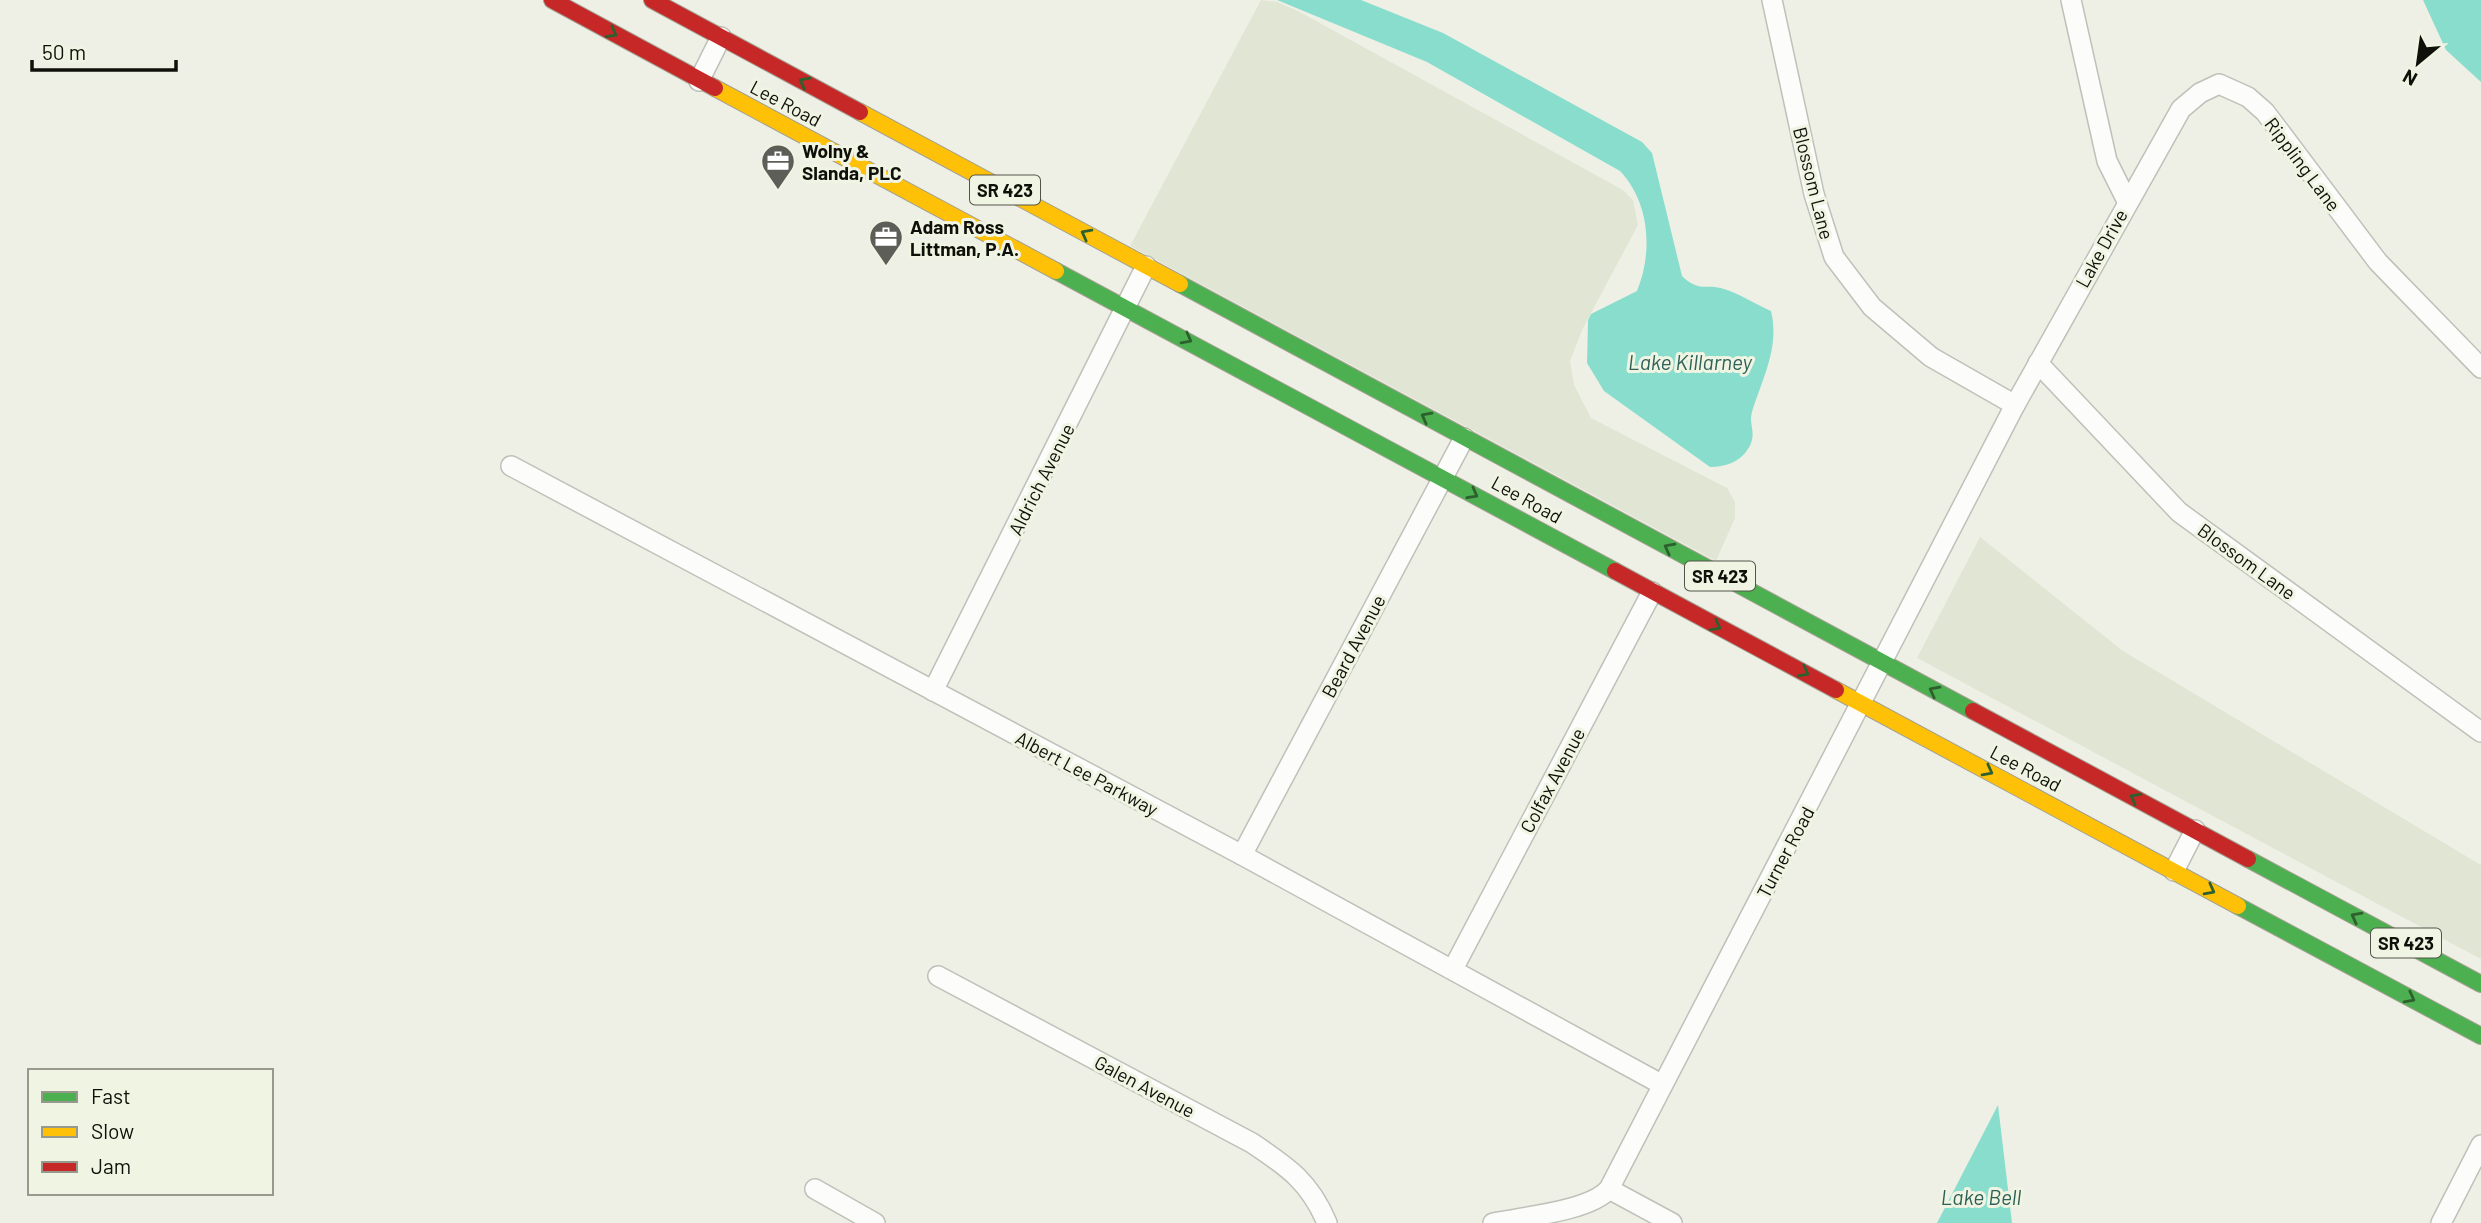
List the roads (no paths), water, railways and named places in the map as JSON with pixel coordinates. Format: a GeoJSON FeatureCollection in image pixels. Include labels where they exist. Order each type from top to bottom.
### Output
{"type":"FeatureCollection","features":[{"type":"Feature","properties":{"kind":"main road","name":"Lee Road"},"geometry":{"type":"LineString","coordinates":[[552,0],[2481,1036]]}},
{"type":"Feature","properties":{"kind":"main road","name":"Lee Road"},"geometry":{"type":"LineString","coordinates":[[652,0],[2481,984]]}},
{"type":"Feature","properties":{"kind":"street","name":"Blossom Lane"},"geometry":{"type":"LineString","coordinates":[[1772,0],[1814,194],[1833,257],[1872,307],[1931,357],[2015,405]]}},
{"type":"Feature","properties":{"kind":"street","name":"Lake Drive"},"geometry":{"type":"LineString","coordinates":[[2015,405],[2127,201],[2106,161],[2071,0]]}},
{"type":"Feature","properties":{"kind":"street"},"geometry":{"type":"LineString","coordinates":[[699,80],[721,37]]}},
{"type":"Feature","properties":{"kind":"street","name":"Rippling Lane"},"geometry":{"type":"LineString","coordinates":[[2127,201],[2180,109],[2200,93],[2219,84],[2248,97],[2264,112],[2378,262],[2481,368]]}},
{"type":"Feature","properties":{"kind":"street","name":"Aldrich Avenue"},"geometry":{"type":"LineString","coordinates":[[933,691],[1146,266]]}},
{"type":"Feature","properties":{"kind":"street","name":"Blossom Lane"},"geometry":{"type":"LineString","coordinates":[[2038,363],[2179,512],[2481,732]]}},
{"type":"Feature","properties":{"kind":"street","name":"Turner Road"},"geometry":{"type":"LineString","coordinates":[[1609,1189],[1661,1084],[1863,704],[2015,405]]}},
{"type":"Feature","properties":{"kind":"street","name":"Beard Avenue"},"geometry":{"type":"LineString","coordinates":[[1242,855],[1464,438]]}},
{"type":"Feature","properties":{"kind":"street","name":"Albert Lee Parkway"},"geometry":{"type":"LineString","coordinates":[[512,466],[1242,855],[1661,1084]]}},
{"type":"Feature","properties":{"kind":"street","name":"Colfax Avenue"},"geometry":{"type":"LineString","coordinates":[[1453,969],[1652,592]]}},
{"type":"Feature","properties":{"kind":"street"},"geometry":{"type":"LineString","coordinates":[[2174,871],[2195,830]]}},
{"type":"Feature","properties":{"kind":"street","name":"Galen Avenue"},"geometry":{"type":"LineString","coordinates":[[938,976],[1252,1143],[1294,1171],[1321,1208],[1328,1223]]}},
{"type":"Feature","properties":{"kind":"street"},"geometry":{"type":"LineString","coordinates":[[2441,1223],[2481,1145]]}},
{"type":"Feature","properties":{"kind":"street"},"geometry":{"type":"LineString","coordinates":[[815,1189],[875,1223]]}},
{"type":"Feature","properties":{"kind":"street"},"geometry":{"type":"LineString","coordinates":[[1493,1223],[1581,1204],[1602,1197],[1609,1189],[1672,1223]]}},
{"type":"Feature","properties":{"kind":"water","name":"Lake Killarney"},"geometry":{"type":"Polygon","coordinates":[[[1277,0],[1361,0],[1443,33],[1642,142],[1652,153],[1682,276],[1698,286],[1724,289],[1771,311],[1772,350],[1752,412],[1753,434],[1745,454],[1732,463],[1710,467],[1604,391],[1587,363],[1588,320],[1591,314],[1637,291],[1645,260],[1647,244],[1643,213],[1638,198],[1620,171],[1427,62],[1277,0]]]}},
{"type":"Feature","properties":{"kind":"water"},"geometry":{"type":"Polygon","coordinates":[[[2423,0],[2481,0],[2481,82],[2446,50],[2423,0]]]}},
{"type":"Feature","properties":{"kind":"water","name":"Lake Bell"},"geometry":{"type":"Polygon","coordinates":[[[1998,1105],[2012,1223],[1937,1223],[1998,1105]]]}},
{"type":"Feature","properties":{"kind":"place","name":"Wolny & Slanda, PLC"},"geometry":{"type":"Point","coordinates":[778,191]}},
{"type":"Feature","properties":{"kind":"place","name":"Adam Ross Littman, P.A."},"geometry":{"type":"Point","coordinates":[886,267]}}]}
